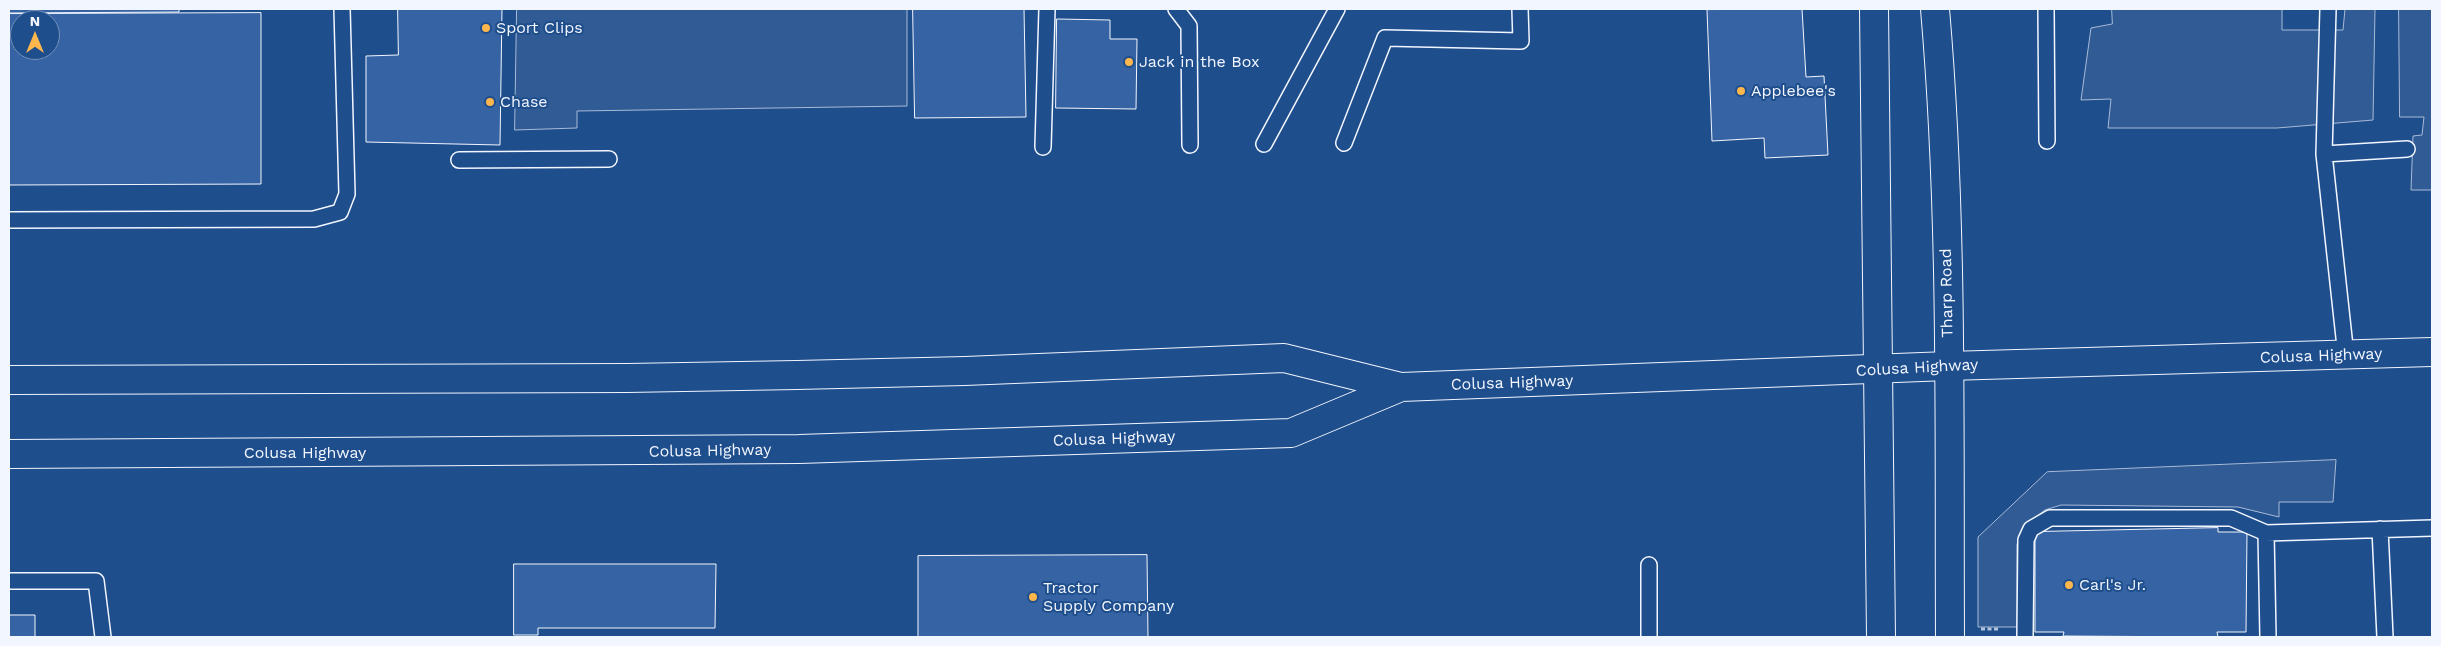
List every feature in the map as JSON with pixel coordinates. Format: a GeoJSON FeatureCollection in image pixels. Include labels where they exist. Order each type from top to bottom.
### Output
{"type":"FeatureCollection","features":[{"type":"Feature","properties":{"kind":"main road"},"geometry":{"type":"LineString","coordinates":[[1874,9],[1881,637]]}},
{"type":"Feature","properties":{"kind":"main road","name":"Tharp Road"},"geometry":{"type":"LineString","coordinates":[[1935,9],[1941,86],[1948,366],[1950,637]]}},
{"type":"Feature","properties":{"kind":"main road","name":"Colusa Highway"},"geometry":{"type":"LineString","coordinates":[[9,380],[778,375],[965,371],[1284,358],[1401,388],[1948,366],[2346,356],[2432,352]]}},
{"type":"Feature","properties":{"kind":"main road","name":"Colusa Highway"},"geometry":{"type":"LineString","coordinates":[[9,454],[799,449],[1291,433],[1401,388]]}},
{"type":"Feature","properties":{"kind":"lane"},"geometry":{"type":"LineString","coordinates":[[9,220],[314,219],[340,212],[347,194],[342,9]]}},
{"type":"Feature","properties":{"kind":"lane"},"geometry":{"type":"LineString","coordinates":[[1043,147],[1047,9]]}},
{"type":"Feature","properties":{"kind":"lane"},"geometry":{"type":"LineString","coordinates":[[1176,9],[1189,26],[1190,145]]}},
{"type":"Feature","properties":{"kind":"lane"},"geometry":{"type":"LineString","coordinates":[[1264,144],[1337,9]]}},
{"type":"Feature","properties":{"kind":"lane"},"geometry":{"type":"LineString","coordinates":[[1344,143],[1385,38],[1521,41],[1520,9]]}},
{"type":"Feature","properties":{"kind":"lane"},"geometry":{"type":"LineString","coordinates":[[2046,9],[2047,141]]}},
{"type":"Feature","properties":{"kind":"lane"},"geometry":{"type":"LineString","coordinates":[[2328,9],[2324,154],[2346,356]]}},
{"type":"Feature","properties":{"kind":"lane"},"geometry":{"type":"LineString","coordinates":[[2324,154],[2407,150]]}},
{"type":"Feature","properties":{"kind":"lane"},"geometry":{"type":"LineString","coordinates":[[459,160],[609,159]]}},
{"type":"Feature","properties":{"kind":"lane"},"geometry":{"type":"LineString","coordinates":[[2025,637],[2026,540],[2032,529],[2050,518],[2232,518],[2266,533],[2432,528]]}},
{"type":"Feature","properties":{"kind":"lane"},"geometry":{"type":"LineString","coordinates":[[2380,529],[2385,637]]}},
{"type":"Feature","properties":{"kind":"lane"},"geometry":{"type":"LineString","coordinates":[[2266,533],[2268,637]]}},
{"type":"Feature","properties":{"kind":"lane"},"geometry":{"type":"LineString","coordinates":[[1649,565],[1649,637]]}},
{"type":"Feature","properties":{"kind":"lane"},"geometry":{"type":"LineString","coordinates":[[9,582],[96,581],[103,637]]}},
{"type":"Feature","properties":{"kind":"shaded area"},"geometry":{"type":"Polygon","coordinates":[[[517,9],[907,9],[907,106],[577,111],[577,128],[515,130],[517,9]]]}},
{"type":"Feature","properties":{"kind":"shaded area"},"geometry":{"type":"Polygon","coordinates":[[[2112,9],[2282,9],[2282,30],[2343,30],[2345,9],[2375,9],[2373,120],[2277,128],[2108,128],[2111,99],[2081,100],[2091,28],[2112,24],[2112,9]]]}},
{"type":"Feature","properties":{"kind":"shaded area"},"geometry":{"type":"Polygon","coordinates":[[[2399,9],[2432,9],[2432,190],[2411,190],[2413,136],[2422,135],[2424,117],[2400,117],[2399,9]]]}},
{"type":"Feature","properties":{"kind":"shaded area"},"geometry":{"type":"Polygon","coordinates":[[[2336,460],[2333,502],[2279,502],[2279,517],[2238,507],[2061,505],[2045,510],[2028,523],[2017,544],[2017,627],[1978,627],[1978,537],[2047,472],[2336,460]]]}},
{"type":"Feature","properties":{"kind":"building"},"geometry":{"type":"Polygon","coordinates":[[[9,9],[179,9],[179,12],[60,13],[60,10],[10,10],[9,13],[9,9]]]}},
{"type":"Feature","properties":{"kind":"building"},"geometry":{"type":"Polygon","coordinates":[[[398,9],[502,9],[500,145],[366,142],[366,56],[398,55],[398,9]]]}},
{"type":"Feature","properties":{"kind":"building"},"geometry":{"type":"Polygon","coordinates":[[[913,9],[1024,9],[1026,117],[915,118],[913,9]]]}},
{"type":"Feature","properties":{"kind":"building"},"geometry":{"type":"Polygon","coordinates":[[[1802,9],[1806,77],[1824,76],[1828,155],[1765,158],[1764,138],[1712,141],[1707,10],[1802,9]]]}},
{"type":"Feature","properties":{"kind":"building"},"geometry":{"type":"Polygon","coordinates":[[[261,13],[261,184],[9,185],[9,14],[10,60],[60,60],[60,14],[261,13]]]}},
{"type":"Feature","properties":{"kind":"building"},"geometry":{"type":"Polygon","coordinates":[[[1057,19],[1110,20],[1110,39],[1137,39],[1136,109],[1056,108],[1057,19]]]}},
{"type":"Feature","properties":{"kind":"building"},"geometry":{"type":"Polygon","coordinates":[[[2218,528],[2218,532],[2247,532],[2246,632],[2217,632],[2218,637],[2063,636],[2064,632],[2035,632],[2035,532],[2218,528]]]}},
{"type":"Feature","properties":{"kind":"building","name":"Tractor Supply Company"},"geometry":{"type":"Polygon","coordinates":[[[1147,555],[1148,637],[918,637],[918,556],[1147,555]]]}},
{"type":"Feature","properties":{"kind":"building"},"geometry":{"type":"Polygon","coordinates":[[[514,564],[716,564],[715,628],[538,628],[538,635],[514,635],[514,564]]]}},
{"type":"Feature","properties":{"kind":"building"},"geometry":{"type":"Polygon","coordinates":[[[9,615],[35,615],[35,637],[9,637],[9,615]]]}},
{"type":"Feature","properties":{"kind":"place","name":"Sport Clips"},"geometry":{"type":"Point","coordinates":[486,28]}},
{"type":"Feature","properties":{"kind":"place","name":"Jack in the Box"},"geometry":{"type":"Point","coordinates":[1129,62]}},
{"type":"Feature","properties":{"kind":"place","name":"Applebee's"},"geometry":{"type":"Point","coordinates":[1741,91]}},
{"type":"Feature","properties":{"kind":"place","name":"Chase"},"geometry":{"type":"Point","coordinates":[490,102]}},
{"type":"Feature","properties":{"kind":"place","name":"Carl's Jr."},"geometry":{"type":"Point","coordinates":[2069,585]}},
{"type":"Feature","properties":{"kind":"place","name":"Tractor Supply Company"},"geometry":{"type":"Point","coordinates":[1033,597]}}]}
